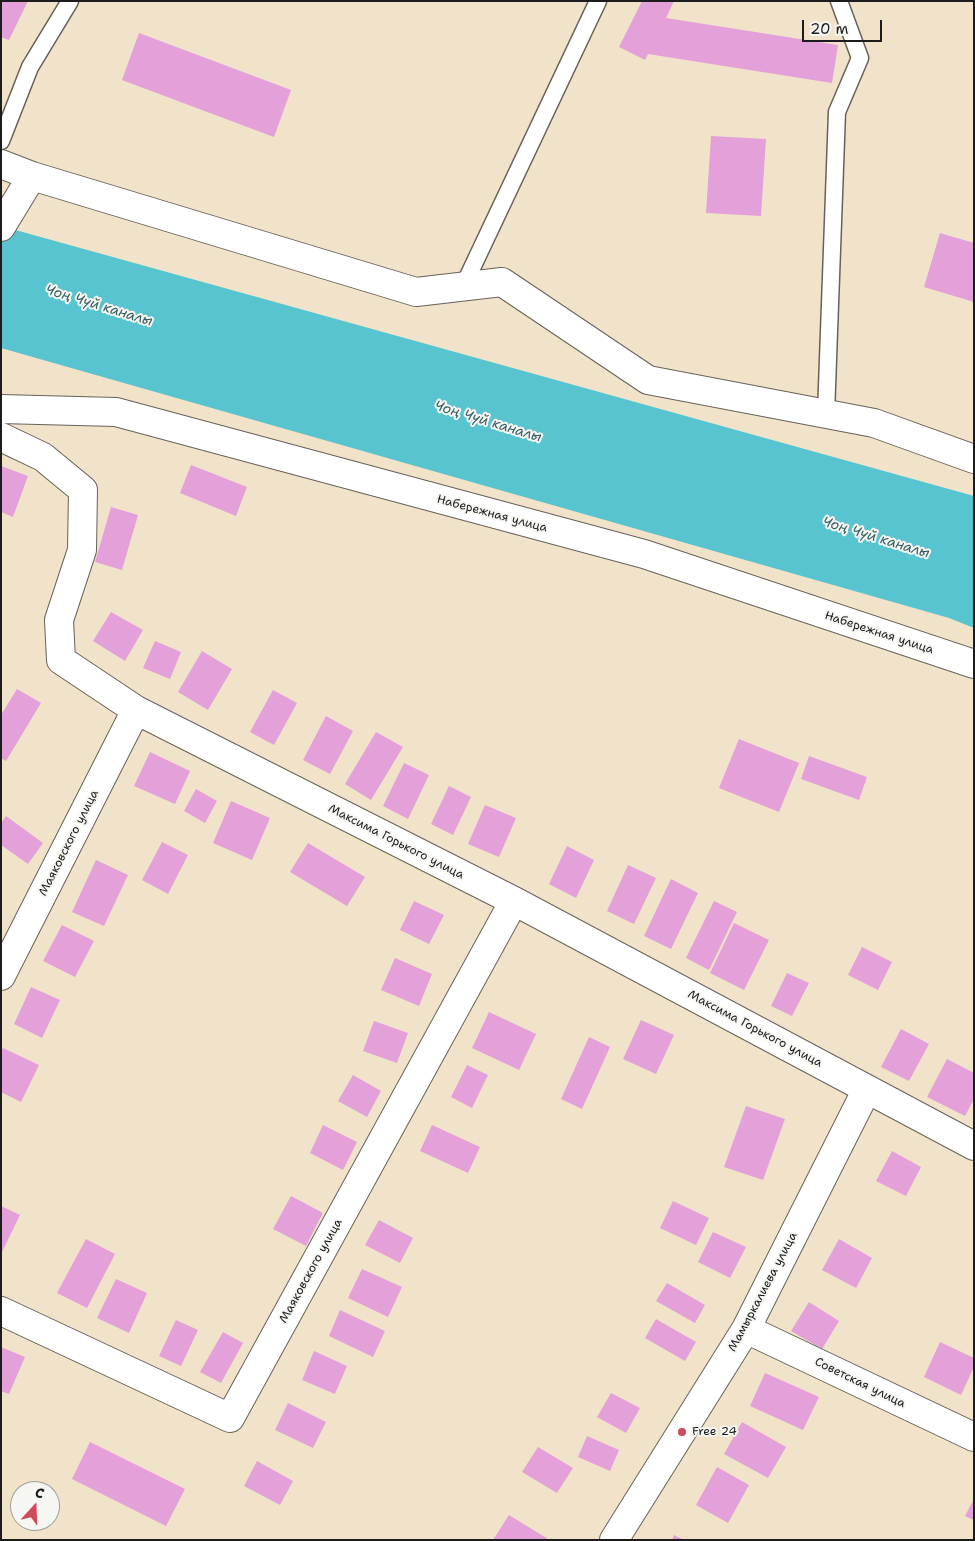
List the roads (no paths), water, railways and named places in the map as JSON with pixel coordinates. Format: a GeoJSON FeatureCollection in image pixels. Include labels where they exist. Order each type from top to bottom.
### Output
{"type":"FeatureCollection","features":[{"type":"Feature","properties":{"kind":"street"},"geometry":{"type":"LineString","coordinates":[[1,164],[32,176],[416,292],[502,282],[648,380],[874,423],[974,458]]}},
{"type":"Feature","properties":{"kind":"street"},"geometry":{"type":"LineString","coordinates":[[1,227],[32,176]]}},
{"type":"Feature","properties":{"kind":"street","name":"Набережная улица"},"geometry":{"type":"LineString","coordinates":[[1,409],[116,412],[644,554],[974,664]]}},
{"type":"Feature","properties":{"kind":"street","name":"Максима Горького улица"},"geometry":{"type":"LineString","coordinates":[[1,437],[43,457],[83,490],[82,550],[59,620],[61,660],[136,710],[514,901],[974,1146]]}},
{"type":"Feature","properties":{"kind":"street","name":"Маяковского улица"},"geometry":{"type":"LineString","coordinates":[[1,976],[136,710]]}},
{"type":"Feature","properties":{"kind":"street","name":"Маяковского улица"},"geometry":{"type":"LineString","coordinates":[[1,1311],[230,1418],[514,901]]}},
{"type":"Feature","properties":{"kind":"street","name":"Мамыркалиева улица"},"geometry":{"type":"LineString","coordinates":[[614,1540],[746,1328],[867,1089]]}},
{"type":"Feature","properties":{"kind":"street","name":"Советская улица"},"geometry":{"type":"LineString","coordinates":[[746,1328],[974,1437]]}},
{"type":"Feature","properties":{"kind":"lane"},"geometry":{"type":"LineString","coordinates":[[1,141],[30,67],[70,1]]}},
{"type":"Feature","properties":{"kind":"lane"},"geometry":{"type":"LineString","coordinates":[[463,286],[598,1]]}},
{"type":"Feature","properties":{"kind":"lane"},"geometry":{"type":"LineString","coordinates":[[826,414],[837,112],[860,58],[839,1]]}},
{"type":"Feature","properties":{"kind":"water","name":"Чоң Чүй каналы"},"geometry":{"type":"Polygon","coordinates":[[[1,226],[974,496],[974,628],[949,618],[1,348],[1,226]]]}},
{"type":"Feature","properties":{"kind":"place","name":"Free 24"},"geometry":{"type":"Point","coordinates":[682,1432]}}]}
